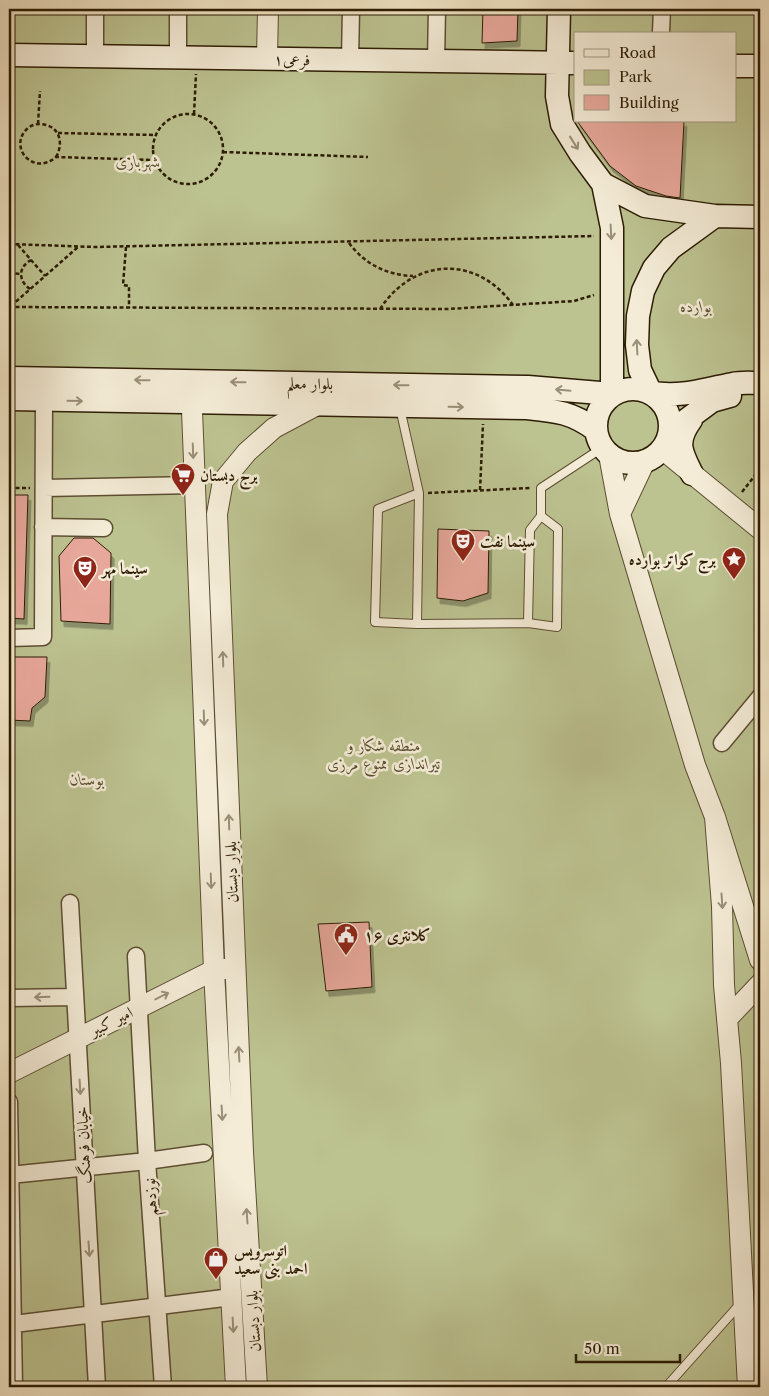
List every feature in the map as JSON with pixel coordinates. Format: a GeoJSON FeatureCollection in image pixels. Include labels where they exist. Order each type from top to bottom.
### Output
{"type":"FeatureCollection","features":[{"type":"Feature","properties":{"kind":"main road"},"geometry":{"type":"LineString","coordinates":[[559,9],[566,63],[557,96],[562,124],[603,184],[612,228],[612,394]]}},
{"type":"Feature","properties":{"kind":"main road","name":"فرعی۱"},"geometry":{"type":"LineString","coordinates":[[9,55],[566,63]]}},
{"type":"Feature","properties":{"kind":"main road"},"geometry":{"type":"LineString","coordinates":[[736,66],[760,66]]}},
{"type":"Feature","properties":{"kind":"main road"},"geometry":{"type":"LineString","coordinates":[[603,184],[645,206],[716,216],[760,217]]}},
{"type":"Feature","properties":{"kind":"main road"},"geometry":{"type":"LineString","coordinates":[[659,448],[667,413],[662,404],[651,393],[640,370],[637,345],[638,316],[643,290],[654,268],[671,248],[716,216]]}},
{"type":"Feature","properties":{"kind":"main road","name":"بلوار معلم"},"geometry":{"type":"LineString","coordinates":[[9,378],[319,404],[527,408],[562,412],[580,419],[603,444]]}},
{"type":"Feature","properties":{"kind":"main road"},"geometry":{"type":"LineString","coordinates":[[760,383],[734,383],[687,394],[669,395],[623,390],[612,394],[602,405],[597,417],[603,444],[621,461],[634,463],[659,448],[712,400],[734,395],[760,395]]}},
{"type":"Feature","properties":{"kind":"main road","name":"بلوار معلم"},"geometry":{"type":"LineString","coordinates":[[9,400],[44,400],[191,392],[528,387],[612,394]]}},
{"type":"Feature","properties":{"kind":"main road"},"geometry":{"type":"LineString","coordinates":[[692,474],[682,454],[680,442],[684,429],[700,409]]}},
{"type":"Feature","properties":{"kind":"street"},"geometry":{"type":"LineString","coordinates":[[95,9],[95,56]]}},
{"type":"Feature","properties":{"kind":"street"},"geometry":{"type":"LineString","coordinates":[[178,9],[188,57]]}},
{"type":"Feature","properties":{"kind":"street"},"geometry":{"type":"LineString","coordinates":[[267,58],[268,9]]}},
{"type":"Feature","properties":{"kind":"street"},"geometry":{"type":"LineString","coordinates":[[350,60],[351,9]]}},
{"type":"Feature","properties":{"kind":"street"},"geometry":{"type":"LineString","coordinates":[[436,61],[437,9]]}},
{"type":"Feature","properties":{"kind":"street"},"geometry":{"type":"LineString","coordinates":[[661,32],[662,9]]}},
{"type":"Feature","properties":{"kind":"street","name":"بلوار دبستان"},"geometry":{"type":"LineString","coordinates":[[191,392],[214,970],[236,1387]]}},
{"type":"Feature","properties":{"kind":"street"},"geometry":{"type":"LineString","coordinates":[[9,638],[43,637],[44,400]]}},
{"type":"Feature","properties":{"kind":"street","name":"بلوار دبستان"},"geometry":{"type":"LineString","coordinates":[[257,1387],[243,1152],[217,514],[223,481],[247,452],[274,428],[319,404]]}},
{"type":"Feature","properties":{"kind":"street"},"geometry":{"type":"LineString","coordinates":[[603,444],[620,514],[695,765],[715,817],[760,960]]}},
{"type":"Feature","properties":{"kind":"street"},"geometry":{"type":"LineString","coordinates":[[620,514],[659,448],[760,529]]}},
{"type":"Feature","properties":{"kind":"street"},"geometry":{"type":"LineString","coordinates":[[44,488],[195,485]]}},
{"type":"Feature","properties":{"kind":"street"},"geometry":{"type":"LineString","coordinates":[[43,527],[104,528]]}},
{"type":"Feature","properties":{"kind":"street"},"geometry":{"type":"LineString","coordinates":[[722,743],[760,697]]}},
{"type":"Feature","properties":{"kind":"street"},"geometry":{"type":"LineString","coordinates":[[715,817],[722,906],[724,985],[731,1063],[748,1387]]}},
{"type":"Feature","properties":{"kind":"street","name":"خیابان فرهنگ"},"geometry":{"type":"LineString","coordinates":[[70,903],[96,1387]]}},
{"type":"Feature","properties":{"kind":"street","name":"نوزدهم"},"geometry":{"type":"LineString","coordinates":[[136,956],[147,1161],[163,1387]]}},
{"type":"Feature","properties":{"kind":"street"},"geometry":{"type":"LineString","coordinates":[[214,970],[235,969]]}},
{"type":"Feature","properties":{"kind":"street","name":"امیر کبیر"},"geometry":{"type":"LineString","coordinates":[[9,1073],[214,970]]}},
{"type":"Feature","properties":{"kind":"street"},"geometry":{"type":"LineString","coordinates":[[727,1019],[760,984]]}},
{"type":"Feature","properties":{"kind":"street"},"geometry":{"type":"LineString","coordinates":[[9,998],[75,996]]}},
{"type":"Feature","properties":{"kind":"street"},"geometry":{"type":"LineString","coordinates":[[9,1102],[14,1387]]}},
{"type":"Feature","properties":{"kind":"street"},"geometry":{"type":"LineString","coordinates":[[10,1175],[147,1161],[204,1153]]}},
{"type":"Feature","properties":{"kind":"street"},"geometry":{"type":"LineString","coordinates":[[14,1324],[232,1297]]}},
{"type":"Feature","properties":{"kind":"lane"},"geometry":{"type":"LineString","coordinates":[[399,406],[419,493],[417,624]]}},
{"type":"Feature","properties":{"kind":"lane"},"geometry":{"type":"LineString","coordinates":[[528,624],[530,530],[541,516],[541,488],[603,444]]}},
{"type":"Feature","properties":{"kind":"lane"},"geometry":{"type":"LineString","coordinates":[[419,493],[378,509],[375,622],[528,624],[557,627],[558,529],[541,516]]}},
{"type":"Feature","properties":{"kind":"lane"},"geometry":{"type":"LineString","coordinates":[[666,1387],[743,1301]]}},
{"type":"Feature","properties":{"kind":"path"},"geometry":{"type":"LineString","coordinates":[[188,57],[194,114]]}},
{"type":"Feature","properties":{"kind":"path"},"geometry":{"type":"LineString","coordinates":[[38,124],[40,91]]}},
{"type":"Feature","properties":{"kind":"path"},"geometry":{"type":"LineString","coordinates":[[194,114],[210,121],[216,127],[223,152],[221,161],[211,175],[196,183],[179,183],[170,180],[158,168],[152,152],[156,135],[160,128],[171,118],[194,114]]}},
{"type":"Feature","properties":{"kind":"path"},"geometry":{"type":"LineString","coordinates":[[58,133],[61,145],[56,157],[51,161],[38,164],[32,162],[23,154],[20,148],[22,135],[32,126],[38,124],[49,126],[58,133],[156,135]]}},
{"type":"Feature","properties":{"kind":"path"},"geometry":{"type":"LineString","coordinates":[[223,152],[368,157]]}},
{"type":"Feature","properties":{"kind":"path"},"geometry":{"type":"LineString","coordinates":[[56,157],[154,160]]}},
{"type":"Feature","properties":{"kind":"path"},"geometry":{"type":"LineString","coordinates":[[9,244],[126,247],[349,243],[594,235],[594,245]]}},
{"type":"Feature","properties":{"kind":"path"},"geometry":{"type":"LineString","coordinates":[[349,243],[356,252],[373,266],[393,274],[414,276]]}},
{"type":"Feature","properties":{"kind":"path"},"geometry":{"type":"LineString","coordinates":[[18,244],[45,276]]}},
{"type":"Feature","properties":{"kind":"path"},"geometry":{"type":"LineString","coordinates":[[9,307],[79,246]]}},
{"type":"Feature","properties":{"kind":"path"},"geometry":{"type":"LineString","coordinates":[[126,247],[123,285],[129,286],[129,308]]}},
{"type":"Feature","properties":{"kind":"path"},"geometry":{"type":"LineString","coordinates":[[30,290],[23,283],[21,274],[24,266],[31,260]]}},
{"type":"Feature","properties":{"kind":"path"},"geometry":{"type":"LineString","coordinates":[[380,308],[395,290],[414,276],[437,269],[460,269],[486,278],[499,288],[514,305]]}},
{"type":"Feature","properties":{"kind":"path"},"geometry":{"type":"LineString","coordinates":[[9,273],[21,274]]}},
{"type":"Feature","properties":{"kind":"path"},"geometry":{"type":"LineString","coordinates":[[9,307],[448,309],[574,301],[612,289]]}},
{"type":"Feature","properties":{"kind":"path"},"geometry":{"type":"LineString","coordinates":[[480,490],[483,407]]}},
{"type":"Feature","properties":{"kind":"path"},"geometry":{"type":"LineString","coordinates":[[731,505],[760,469]]}},
{"type":"Feature","properties":{"kind":"path"},"geometry":{"type":"LineString","coordinates":[[9,488],[44,488]]}},
{"type":"Feature","properties":{"kind":"path"},"geometry":{"type":"LineString","coordinates":[[419,493],[541,488]]}},
{"type":"Feature","properties":{"kind":"green space","name":"منطقه شکار و تیراندازی ممنوع مرزی"},"geometry":{"type":"Polygon","coordinates":[[[9,9],[760,9],[760,1387],[9,1387],[9,9]]]}},
{"type":"Feature","properties":{"kind":"building"},"geometry":{"type":"Polygon","coordinates":[[[483,9],[518,9],[517,41],[482,43],[483,9]]]}},
{"type":"Feature","properties":{"kind":"building"},"geometry":{"type":"Polygon","coordinates":[[[578,122],[684,122],[680,198],[666,196],[636,186],[610,166],[578,122]]]}},
{"type":"Feature","properties":{"kind":"building"},"geometry":{"type":"Polygon","coordinates":[[[9,495],[28,495],[24,619],[9,618],[9,495]]]}},
{"type":"Feature","properties":{"kind":"building","name":"سینما نفت"},"geometry":{"type":"Polygon","coordinates":[[[438,529],[489,531],[488,593],[463,601],[437,598],[438,529]]]}},
{"type":"Feature","properties":{"kind":"building","name":"سینما مهر"},"geometry":{"type":"Polygon","coordinates":[[[74,538],[93,538],[111,553],[110,624],[61,621],[59,556],[74,538]]]}},
{"type":"Feature","properties":{"kind":"building"},"geometry":{"type":"Polygon","coordinates":[[[9,657],[47,657],[45,697],[32,708],[30,721],[9,720],[9,657]]]}},
{"type":"Feature","properties":{"kind":"building","name":"کلانتری ۱۶"},"geometry":{"type":"Polygon","coordinates":[[[369,922],[372,987],[326,991],[318,924],[369,922]]]}},
{"type":"Feature","properties":{"kind":"place","name":"برج دبستان"},"geometry":{"type":"Point","coordinates":[183,496]}},
{"type":"Feature","properties":{"kind":"place","name":"سینما نفت"},"geometry":{"type":"Point","coordinates":[463,562]}},
{"type":"Feature","properties":{"kind":"place","name":"برج کواتر بوارده"},"geometry":{"type":"Point","coordinates":[734,580]}},
{"type":"Feature","properties":{"kind":"place","name":"سینما مهر"},"geometry":{"type":"Point","coordinates":[85,589]}},
{"type":"Feature","properties":{"kind":"place","name":"کلانتری ۱۶"},"geometry":{"type":"Point","coordinates":[346,956]}},
{"type":"Feature","properties":{"kind":"place","name":"اتوسرویس احمد بنی سعید"},"geometry":{"type":"Point","coordinates":[216,1280]}},
{"type":"Feature","properties":{"kind":"park label","name":"شهربازی"},"geometry":{"type":"Point","coordinates":[138,161]}},
{"type":"Feature","properties":{"kind":"park label","name":"بوارده"},"geometry":{"type":"Point","coordinates":[696,306]}},
{"type":"Feature","properties":{"kind":"park label","name":"بوستان"},"geometry":{"type":"Point","coordinates":[87,779]}}]}
